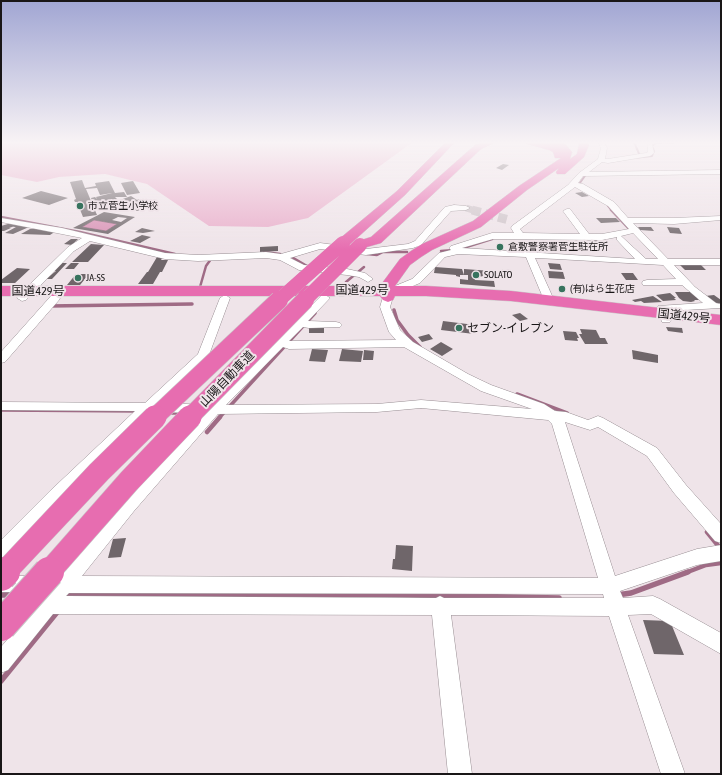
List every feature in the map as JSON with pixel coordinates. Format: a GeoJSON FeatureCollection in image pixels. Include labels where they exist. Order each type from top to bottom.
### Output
{"type":"FeatureCollection","features":[{"type":"Feature","properties":{"kind":"highway"},"geometry":{"type":"LineString","coordinates":[[401,193],[412,178]]}},
{"type":"Feature","properties":{"kind":"highway","name":"山陽自動車道"},"geometry":{"type":"LineString","coordinates":[[1,626],[129,481],[238,367],[352,244],[401,193],[418,178]]}},
{"type":"Feature","properties":{"kind":"highway","name":"山陽自動車道"},"geometry":{"type":"LineString","coordinates":[[1,576],[99,472],[214,360],[273,305],[416,192],[428,178]]}},
{"type":"Feature","properties":{"kind":"highway"},"geometry":{"type":"LineString","coordinates":[[352,244],[376,240],[444,178]]}},
{"type":"Feature","properties":{"kind":"highway"},"geometry":{"type":"LineString","coordinates":[[392,291],[398,271],[416,254],[427,247],[477,224],[537,178]]}},
{"type":"Feature","properties":{"kind":"highway"},"geometry":{"type":"LineString","coordinates":[[392,291],[425,256],[446,242],[488,227],[553,178]]}},
{"type":"Feature","properties":{"kind":"highway","name":"国道429号"},"geometry":{"type":"LineString","coordinates":[[1,291],[25,295],[51,303],[225,298],[325,298],[392,291],[470,300],[665,317],[721,320]]}},
{"type":"Feature","properties":{"kind":"highway","name":"国道429号"},"geometry":{"type":"LineString","coordinates":[[1,298],[25,295],[392,291],[471,293],[549,300],[721,326]]}},
{"type":"Feature","properties":{"kind":"street"},"geometry":{"type":"LineString","coordinates":[[520,236],[515,228],[577,185],[581,178]]}},
{"type":"Feature","properties":{"kind":"street"},"geometry":{"type":"LineString","coordinates":[[577,185],[611,204],[625,220],[631,230],[666,262],[684,282],[717,306]]}},
{"type":"Feature","properties":{"kind":"street"},"geometry":{"type":"LineString","coordinates":[[282,257],[320,246],[366,252],[410,246],[418,243],[448,209],[454,207],[466,208]]}},
{"type":"Feature","properties":{"kind":"street"},"geometry":{"type":"LineString","coordinates":[[567,212],[587,237]]}},
{"type":"Feature","properties":{"kind":"street"},"geometry":{"type":"LineString","coordinates":[[625,220],[674,221],[721,218]]}},
{"type":"Feature","properties":{"kind":"street"},"geometry":{"type":"LineString","coordinates":[[509,220],[521,223]]}},
{"type":"Feature","properties":{"kind":"street"},"geometry":{"type":"LineString","coordinates":[[2,221],[90,237],[165,256],[198,258],[266,255],[282,257],[302,268],[356,274],[368,279]]}},
{"type":"Feature","properties":{"kind":"street"},"geometry":{"type":"LineString","coordinates":[[631,230],[606,236],[587,237],[492,236],[442,255],[416,281],[392,291],[385,307],[395,332],[425,356],[486,388],[539,408],[552,416],[558,422],[613,596],[673,774]]}},
{"type":"Feature","properties":{"kind":"street"},"geometry":{"type":"LineString","coordinates":[[25,295],[72,249],[90,237]]}},
{"type":"Feature","properties":{"kind":"street"},"geometry":{"type":"LineString","coordinates":[[620,238],[643,262]]}},
{"type":"Feature","properties":{"kind":"street"},"geometry":{"type":"LineString","coordinates":[[453,251],[529,254],[643,262],[721,262]]}},
{"type":"Feature","properties":{"kind":"street"},"geometry":{"type":"LineString","coordinates":[[529,254],[549,300]]}},
{"type":"Feature","properties":{"kind":"street"},"geometry":{"type":"LineString","coordinates":[[647,283],[684,282]]}},
{"type":"Feature","properties":{"kind":"street"},"geometry":{"type":"LineString","coordinates":[[1,552],[203,355],[225,298]]}},
{"type":"Feature","properties":{"kind":"street"},"geometry":{"type":"LineString","coordinates":[[1,663],[128,506],[304,324],[325,298]]}},
{"type":"Feature","properties":{"kind":"street"},"geometry":{"type":"LineString","coordinates":[[1,359],[51,303]]}},
{"type":"Feature","properties":{"kind":"street"},"geometry":{"type":"LineString","coordinates":[[665,317],[662,308],[717,306]]}},
{"type":"Feature","properties":{"kind":"street"},"geometry":{"type":"LineString","coordinates":[[304,324],[336,325]]}},
{"type":"Feature","properties":{"kind":"street"},"geometry":{"type":"LineString","coordinates":[[284,344],[407,343]]}},
{"type":"Feature","properties":{"kind":"street"},"geometry":{"type":"LineString","coordinates":[[1,406],[148,407],[222,410],[377,408],[421,404],[566,417],[592,424],[598,422],[652,452],[680,490],[721,536]]}},
{"type":"Feature","properties":{"kind":"street"},"geometry":{"type":"LineString","coordinates":[[1,605],[440,605],[613,596],[697,557],[721,553]]}},
{"type":"Feature","properties":{"kind":"street"},"geometry":{"type":"LineString","coordinates":[[1,584],[613,596],[653,606],[721,644]]}},
{"type":"Feature","properties":{"kind":"street"},"geometry":{"type":"LineString","coordinates":[[440,605],[460,774]]}},
{"type":"Feature","properties":{"kind":"shaded area"},"geometry":{"type":"Polygon","coordinates":[[[17,178],[54,178],[37,182],[17,178]]]}},
{"type":"Feature","properties":{"kind":"shaded area"},"geometry":{"type":"Polygon","coordinates":[[[123,178],[363,178],[308,218],[268,227],[209,226],[147,184],[123,178]]]}},
{"type":"Feature","properties":{"kind":"shaded area"},"geometry":{"type":"Polygon","coordinates":[[[94,220],[117,224],[106,231],[82,227],[94,220]]]}},
{"type":"Feature","properties":{"kind":"building"},"geometry":{"type":"Polygon","coordinates":[[[82,180],[85,188],[96,186],[95,183],[109,181],[115,193],[124,192],[127,197],[115,197],[117,199],[108,202],[109,203],[93,204],[91,198],[95,197],[97,199],[96,197],[112,193],[100,195],[97,188],[86,189],[97,215],[83,217],[77,202],[74,200],[76,199],[70,182],[82,180]]]}},
{"type":"Feature","properties":{"kind":"building"},"geometry":{"type":"Polygon","coordinates":[[[133,181],[140,193],[127,195],[121,183],[133,181]]]}},
{"type":"Feature","properties":{"kind":"building"},"geometry":{"type":"Polygon","coordinates":[[[41,191],[68,198],[49,205],[22,198],[41,191]]]}},
{"type":"Feature","properties":{"kind":"building"},"geometry":{"type":"Polygon","coordinates":[[[582,192],[589,196],[582,197],[575,193],[582,192]]]}},
{"type":"Feature","properties":{"kind":"building"},"geometry":{"type":"Polygon","coordinates":[[[131,196],[137,200],[139,199],[142,201],[140,202],[149,207],[137,211],[120,200],[131,196]]]}},
{"type":"Feature","properties":{"kind":"building"},"geometry":{"type":"Polygon","coordinates":[[[104,212],[135,217],[108,234],[73,228],[104,212]],[[118,217],[112,220],[121,222],[127,218],[118,217]],[[94,220],[82,227],[106,231],[117,224],[94,220]]]}},
{"type":"Feature","properties":{"kind":"building"},"geometry":{"type":"Polygon","coordinates":[[[596,218],[616,218],[620,222],[601,223],[596,218]]]}},
{"type":"Feature","properties":{"kind":"building"},"geometry":{"type":"Polygon","coordinates":[[[11,223],[29,227],[13,234],[5,233],[16,227],[13,227],[15,226],[1,231],[1,226],[11,223]]]}},
{"type":"Feature","properties":{"kind":"building"},"geometry":{"type":"Polygon","coordinates":[[[638,227],[651,227],[654,231],[640,230],[638,227]]]}},
{"type":"Feature","properties":{"kind":"building"},"geometry":{"type":"Polygon","coordinates":[[[667,227],[679,228],[682,234],[670,233],[667,227]]]}},
{"type":"Feature","properties":{"kind":"building"},"geometry":{"type":"Polygon","coordinates":[[[142,228],[155,231],[143,233],[135,232],[142,228]]]}},
{"type":"Feature","properties":{"kind":"building"},"geometry":{"type":"Polygon","coordinates":[[[30,229],[56,231],[50,235],[21,234],[30,229]]]}},
{"type":"Feature","properties":{"kind":"building"},"geometry":{"type":"Polygon","coordinates":[[[142,235],[151,237],[140,243],[130,241],[142,235]]]}},
{"type":"Feature","properties":{"kind":"building"},"geometry":{"type":"Polygon","coordinates":[[[71,239],[78,239],[72,245],[64,244],[71,239]]]}},
{"type":"Feature","properties":{"kind":"building"},"geometry":{"type":"Polygon","coordinates":[[[590,240],[601,241],[606,249],[594,249],[590,240]]]}},
{"type":"Feature","properties":{"kind":"building"},"geometry":{"type":"Polygon","coordinates":[[[91,244],[104,245],[88,262],[72,262],[91,244]]]}},
{"type":"Feature","properties":{"kind":"building"},"geometry":{"type":"Polygon","coordinates":[[[278,246],[278,251],[260,252],[260,247],[278,246]]]}},
{"type":"Feature","properties":{"kind":"building"},"geometry":{"type":"Polygon","coordinates":[[[157,257],[163,257],[161,260],[168,260],[162,272],[148,272],[157,257]]]}},
{"type":"Feature","properties":{"kind":"building"},"geometry":{"type":"Polygon","coordinates":[[[62,263],[67,263],[52,279],[46,279],[56,271],[54,271],[62,263]]]}},
{"type":"Feature","properties":{"kind":"building"},"geometry":{"type":"Polygon","coordinates":[[[71,263],[79,263],[74,269],[65,269],[71,263]]]}},
{"type":"Feature","properties":{"kind":"building"},"geometry":{"type":"Polygon","coordinates":[[[548,263],[560,264],[562,270],[550,269],[548,263]]]}},
{"type":"Feature","properties":{"kind":"building"},"geometry":{"type":"Polygon","coordinates":[[[699,263],[706,270],[685,270],[680,265],[699,263]]]}},
{"type":"Feature","properties":{"kind":"building"},"geometry":{"type":"Polygon","coordinates":[[[435,267],[462,269],[464,275],[460,275],[460,277],[456,275],[434,273],[435,267]]]}},
{"type":"Feature","properties":{"kind":"building"},"geometry":{"type":"Polygon","coordinates":[[[17,268],[30,269],[15,283],[1,283],[1,280],[17,268]]]}},
{"type":"Feature","properties":{"kind":"building"},"geometry":{"type":"Polygon","coordinates":[[[464,269],[491,271],[492,277],[475,276],[475,280],[494,281],[495,287],[460,284],[460,279],[468,280],[468,275],[464,275],[464,269]]]}},
{"type":"Feature","properties":{"kind":"building"},"geometry":{"type":"Polygon","coordinates":[[[502,269],[511,270],[513,276],[504,275],[502,269]]]}},
{"type":"Feature","properties":{"kind":"building"},"geometry":{"type":"Polygon","coordinates":[[[548,271],[563,272],[565,279],[549,278],[548,271]]]}},
{"type":"Feature","properties":{"kind":"building"},"geometry":{"type":"Polygon","coordinates":[[[147,272],[160,272],[153,284],[138,284],[147,272]]]}},
{"type":"Feature","properties":{"kind":"building"},"geometry":{"type":"Polygon","coordinates":[[[621,273],[633,273],[638,280],[626,280],[621,273]]]}},
{"type":"Feature","properties":{"kind":"building"},"geometry":{"type":"Polygon","coordinates":[[[76,274],[89,274],[80,285],[67,285],[76,274]]]}},
{"type":"Feature","properties":{"kind":"building"},"geometry":{"type":"Polygon","coordinates":[[[675,292],[692,292],[699,300],[694,300],[695,301],[691,302],[683,301],[675,292]]]}},
{"type":"Feature","properties":{"kind":"building"},"geometry":{"type":"Polygon","coordinates":[[[670,293],[676,298],[674,298],[676,300],[663,301],[656,295],[670,293]]]}},
{"type":"Feature","properties":{"kind":"building"},"geometry":{"type":"Polygon","coordinates":[[[714,295],[721,300],[721,303],[716,304],[705,296],[714,295]]]}},
{"type":"Feature","properties":{"kind":"building"},"geometry":{"type":"Polygon","coordinates":[[[653,296],[662,302],[644,303],[641,301],[635,302],[632,300],[653,296]]]}},
{"type":"Feature","properties":{"kind":"building"},"geometry":{"type":"Polygon","coordinates":[[[520,313],[528,319],[520,321],[512,315],[520,313]]]}},
{"type":"Feature","properties":{"kind":"building"},"geometry":{"type":"Polygon","coordinates":[[[443,321],[475,325],[474,334],[441,330],[443,321]]]}},
{"type":"Feature","properties":{"kind":"building"},"geometry":{"type":"Polygon","coordinates":[[[666,327],[682,328],[683,333],[668,331],[666,327]]]}},
{"type":"Feature","properties":{"kind":"building"},"geometry":{"type":"Polygon","coordinates":[[[309,328],[324,328],[324,333],[309,333],[309,328]]]}},
{"type":"Feature","properties":{"kind":"building"},"geometry":{"type":"Polygon","coordinates":[[[580,329],[596,330],[600,338],[605,338],[608,344],[585,344],[579,334],[582,334],[580,329]]]}},
{"type":"Feature","properties":{"kind":"building"},"geometry":{"type":"Polygon","coordinates":[[[563,331],[576,332],[579,338],[577,338],[578,341],[565,340],[563,331]]]}},
{"type":"Feature","properties":{"kind":"building"},"geometry":{"type":"Polygon","coordinates":[[[429,334],[433,339],[422,342],[418,337],[429,334]]]}},
{"type":"Feature","properties":{"kind":"building"},"geometry":{"type":"Polygon","coordinates":[[[441,342],[453,349],[442,356],[430,349],[441,342]]]}},
{"type":"Feature","properties":{"kind":"building"},"geometry":{"type":"Polygon","coordinates":[[[312,349],[328,350],[325,362],[309,361],[312,349]]]}},
{"type":"Feature","properties":{"kind":"building"},"geometry":{"type":"Polygon","coordinates":[[[342,349],[363,351],[361,362],[339,361],[342,349]]]}},
{"type":"Feature","properties":{"kind":"building"},"geometry":{"type":"Polygon","coordinates":[[[364,350],[374,351],[373,360],[363,360],[364,350]]]}},
{"type":"Feature","properties":{"kind":"building"},"geometry":{"type":"Polygon","coordinates":[[[632,350],[658,355],[658,363],[633,359],[632,350]]]}},
{"type":"Feature","properties":{"kind":"building"},"geometry":{"type":"Polygon","coordinates":[[[126,538],[121,557],[108,558],[113,539],[126,538]]]}},
{"type":"Feature","properties":{"kind":"building"},"geometry":{"type":"Polygon","coordinates":[[[396,545],[413,546],[412,571],[392,569],[393,559],[395,559],[396,545]]]}},
{"type":"Feature","properties":{"kind":"building"},"geometry":{"type":"Polygon","coordinates":[[[643,620],[670,621],[684,655],[654,654],[643,620]]]}},
{"type":"Feature","properties":{"kind":"waterway"},"geometry":{"type":"LineString","coordinates":[[577,187],[583,178]]}},
{"type":"Feature","properties":{"kind":"waterway"},"geometry":{"type":"LineString","coordinates":[[608,206],[612,211]]}},
{"type":"Feature","properties":{"kind":"waterway"},"geometry":{"type":"LineString","coordinates":[[611,210],[631,231]]}},
{"type":"Feature","properties":{"kind":"waterway"},"geometry":{"type":"LineString","coordinates":[[1,217],[80,232],[175,254]]}},
{"type":"Feature","properties":{"kind":"waterway"},"geometry":{"type":"LineString","coordinates":[[460,249],[492,239]]}},
{"type":"Feature","properties":{"kind":"waterway"},"geometry":{"type":"LineString","coordinates":[[441,251],[454,250]]}},
{"type":"Feature","properties":{"kind":"waterway"},"geometry":{"type":"LineString","coordinates":[[264,252],[280,254]]}},
{"type":"Feature","properties":{"kind":"waterway"},"geometry":{"type":"LineString","coordinates":[[367,254],[377,255],[383,252],[407,252]]}},
{"type":"Feature","properties":{"kind":"waterway"},"geometry":{"type":"LineString","coordinates":[[290,256],[307,266]]}},
{"type":"Feature","properties":{"kind":"waterway"},"geometry":{"type":"LineString","coordinates":[[200,287],[206,266],[211,259]]}},
{"type":"Feature","properties":{"kind":"waterway"},"geometry":{"type":"LineString","coordinates":[[346,282],[364,267]]}},
{"type":"Feature","properties":{"kind":"waterway"},"geometry":{"type":"LineString","coordinates":[[49,306],[192,304]]}},
{"type":"Feature","properties":{"kind":"waterway"},"geometry":{"type":"LineString","coordinates":[[394,310],[397,320],[408,335],[420,347]]}},
{"type":"Feature","properties":{"kind":"waterway"},"geometry":{"type":"LineString","coordinates":[[219,418],[315,313]]}},
{"type":"Feature","properties":{"kind":"waterway"},"geometry":{"type":"LineString","coordinates":[[517,394],[567,413]]}},
{"type":"Feature","properties":{"kind":"waterway"},"geometry":{"type":"LineString","coordinates":[[1,410],[138,411]]}},
{"type":"Feature","properties":{"kind":"waterway"},"geometry":{"type":"LineString","coordinates":[[168,413],[182,413]]}},
{"type":"Feature","properties":{"kind":"waterway"},"geometry":{"type":"LineString","coordinates":[[207,432],[220,417]]}},
{"type":"Feature","properties":{"kind":"waterway"},"geometry":{"type":"LineString","coordinates":[[707,532],[720,548]]}},
{"type":"Feature","properties":{"kind":"waterway"},"geometry":{"type":"LineString","coordinates":[[685,573],[706,565],[721,563]]}},
{"type":"Feature","properties":{"kind":"waterway"},"geometry":{"type":"LineString","coordinates":[[617,595],[631,593],[688,572]]}},
{"type":"Feature","properties":{"kind":"waterway"},"geometry":{"type":"LineString","coordinates":[[66,595],[359,594],[559,598]]}},
{"type":"Feature","properties":{"kind":"waterway"},"geometry":{"type":"LineString","coordinates":[[1,595],[11,595]]}},
{"type":"Feature","properties":{"kind":"waterway"},"geometry":{"type":"LineString","coordinates":[[1,681],[58,611]]}},
{"type":"Feature","properties":{"kind":"tunnel"},"geometry":{"type":"LineString","coordinates":[[466,208],[476,211]]}},
{"type":"Feature","properties":{"kind":"tunnel"},"geometry":{"type":"LineString","coordinates":[[472,210],[509,220]]}},
{"type":"Feature","properties":{"kind":"place","name":"市立菅生小学校"},"geometry":{"type":"Point","coordinates":[80,206]}},
{"type":"Feature","properties":{"kind":"place","name":"倉敷警察署菅生駐在所"},"geometry":{"type":"Point","coordinates":[500,247]}},
{"type":"Feature","properties":{"kind":"place","name":"SOLATO"},"geometry":{"type":"Point","coordinates":[476,275]}},
{"type":"Feature","properties":{"kind":"place","name":"JA-SS"},"geometry":{"type":"Point","coordinates":[78,278]}},
{"type":"Feature","properties":{"kind":"place","name":"(有)はら生花店"},"geometry":{"type":"Point","coordinates":[562,289]}},
{"type":"Feature","properties":{"kind":"place","name":"セブン-イレブン"},"geometry":{"type":"Point","coordinates":[459,328]}}]}
